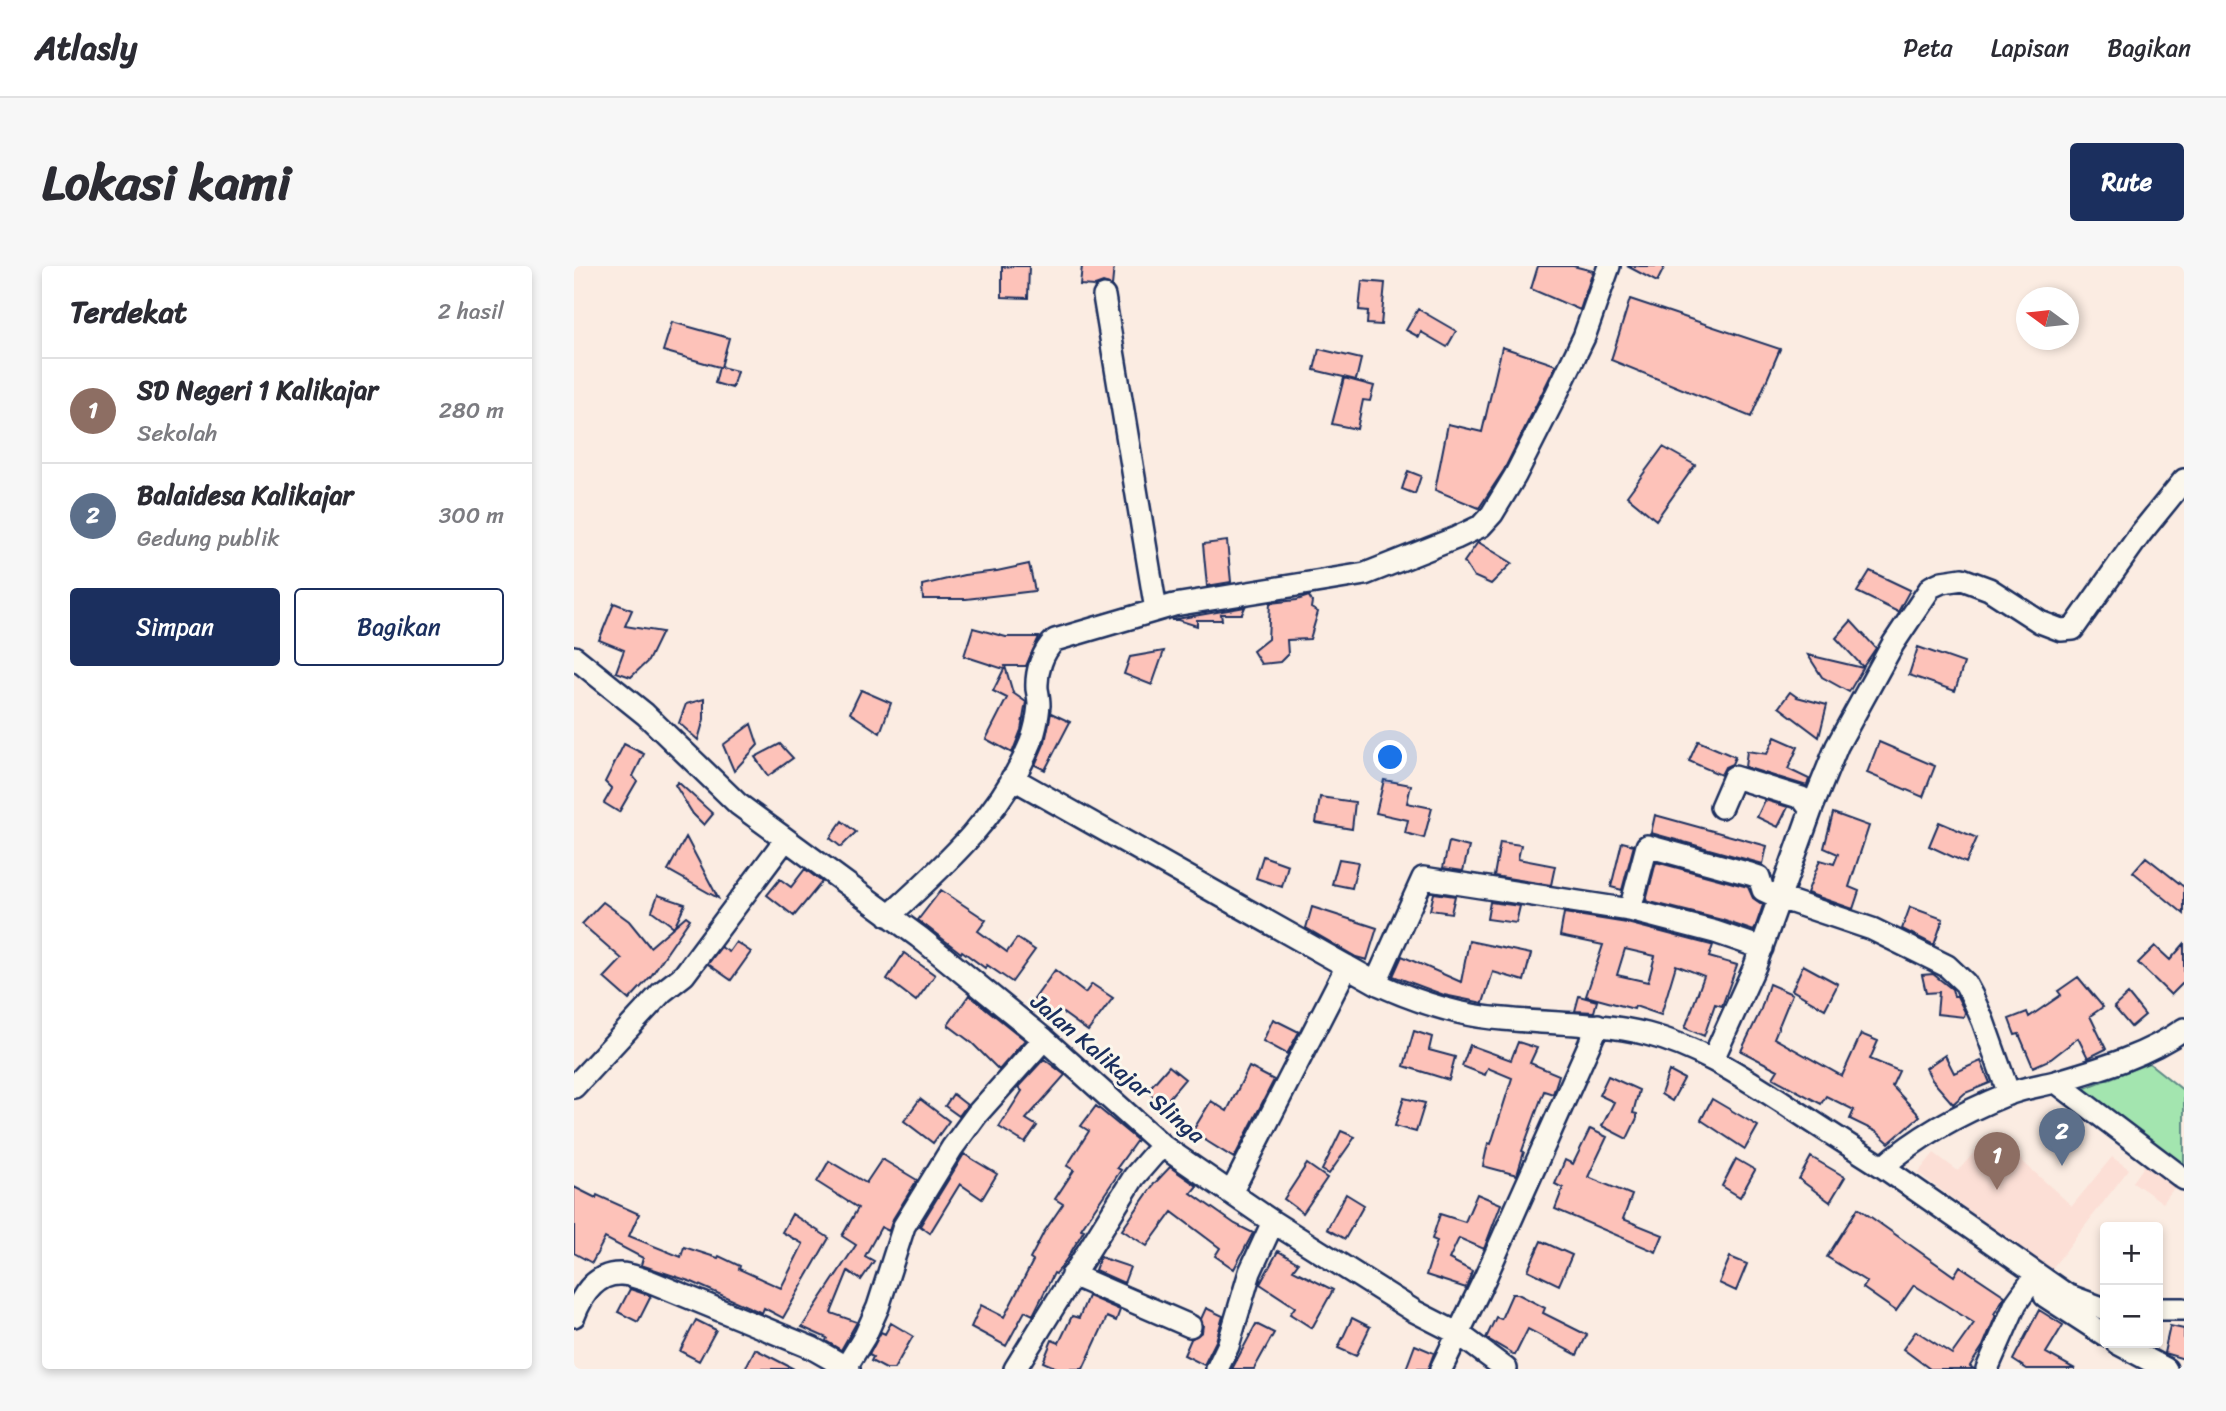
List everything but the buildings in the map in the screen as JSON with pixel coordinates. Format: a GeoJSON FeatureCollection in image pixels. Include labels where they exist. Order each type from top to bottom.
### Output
{"type":"FeatureCollection","features":[{"type":"Feature","properties":{"kind":"street"},"geometry":{"type":"LineString","coordinates":[[889,916],[970,839],[1012,778],[1032,740],[1039,704],[1037,686],[1042,657],[1047,647],[1064,639],[1156,610],[1365,574],[1481,526],[1492,514],[1515,476],[1555,397],[1584,337],[1609,266]]}},
{"type":"Feature","properties":{"kind":"street"},"geometry":{"type":"LineString","coordinates":[[1104,296],[1156,610]]}},
{"type":"Feature","properties":{"kind":"street"},"geometry":{"type":"LineString","coordinates":[[1713,1059],[1762,948],[1837,746],[1893,644],[1931,587],[1941,582],[1962,579],[1989,589],[2039,621],[2061,630],[2073,629],[2141,533],[2184,480]]}},
{"type":"Feature","properties":{"kind":"street","name":"Jalan Kalikajar Slinga"},"geometry":{"type":"LineString","coordinates":[[574,657],[645,714],[738,804],[889,916],[1044,1040],[1164,1147],[1273,1222],[1414,1311],[1458,1334],[1506,1369]]}},
{"type":"Feature","properties":{"kind":"street"},"geometry":{"type":"LineString","coordinates":[[1721,807],[1734,777],[1802,798],[1811,810]]}},
{"type":"Feature","properties":{"kind":"street"},"geometry":{"type":"LineString","coordinates":[[1012,778],[1347,966],[1408,997],[1438,1008],[1501,1019],[1658,1037],[1684,1045],[1713,1059],[1883,1167],[2100,1331]]}},
{"type":"Feature","properties":{"kind":"street"},"geometry":{"type":"LineString","coordinates":[[574,1087],[662,992],[684,975],[785,840]]}},
{"type":"Feature","properties":{"kind":"street"},"geometry":{"type":"LineString","coordinates":[[1630,910],[1647,846],[1759,877],[1763,890],[1780,898],[1872,929],[1947,966],[1965,982],[1983,1021],[2009,1094]]}},
{"type":"Feature","properties":{"kind":"street"},"geometry":{"type":"LineString","coordinates":[[1376,982],[1423,878],[1630,910],[1716,932],[1762,948]]}},
{"type":"Feature","properties":{"kind":"street"},"geometry":{"type":"LineString","coordinates":[[1231,1193],[1347,966]]}},
{"type":"Feature","properties":{"kind":"street"},"geometry":{"type":"LineString","coordinates":[[1441,1369],[1597,1028]]}},
{"type":"Feature","properties":{"kind":"street"},"geometry":{"type":"LineString","coordinates":[[1883,1167],[1904,1148],[1937,1127],[2009,1094],[2056,1082],[2153,1048],[2184,1029]]}},
{"type":"Feature","properties":{"kind":"street"},"geometry":{"type":"LineString","coordinates":[[574,1316],[588,1289],[602,1277],[621,1274],[649,1281],[812,1348],[848,1368],[875,1313],[899,1237],[911,1216],[952,1148],[977,1114],[1044,1040]]}},
{"type":"Feature","properties":{"kind":"street"},"geometry":{"type":"LineString","coordinates":[[2056,1082],[2184,1179]]}},
{"type":"Feature","properties":{"kind":"street"},"geometry":{"type":"LineString","coordinates":[[1015,1369],[1134,1177],[1154,1154],[1164,1147]]}},
{"type":"Feature","properties":{"kind":"street"},"geometry":{"type":"LineString","coordinates":[[1217,1369],[1232,1332],[1250,1272],[1273,1222]]}},
{"type":"Feature","properties":{"kind":"street"},"geometry":{"type":"LineString","coordinates":[[1072,1275],[1190,1326]]}},
{"type":"Feature","properties":{"kind":"street"},"geometry":{"type":"LineString","coordinates":[[2033,1279],[2100,1307]]}},
{"type":"Feature","properties":{"kind":"street"},"geometry":{"type":"LineString","coordinates":[[1987,1369],[2016,1303],[2033,1279]]}},
{"type":"Feature","properties":{"kind":"street"},"geometry":{"type":"LineString","coordinates":[[2163,1309],[2184,1308]]}},
{"type":"Feature","properties":{"kind":"street"},"geometry":{"type":"LineString","coordinates":[[2126,1348],[2166,1369]]}},
{"type":"Feature","properties":{"kind":"shaded area"},"geometry":{"type":"Polygon","coordinates":[[[1991,1133],[2072,1206],[2112,1157],[2129,1169],[2050,1271],[1918,1173],[1934,1153],[1958,1171],[1991,1133]]]}},
{"type":"Feature","properties":{"kind":"shaded area"},"geometry":{"type":"Polygon","coordinates":[[[2147,1162],[2176,1185],[2163,1203],[2133,1182],[2147,1162]]]}},
{"type":"Feature","properties":{"kind":"green space"},"geometry":{"type":"Polygon","coordinates":[[[2149,1063],[2184,1091],[2184,1171],[2080,1090],[2149,1063]]]}},
{"type":"Feature","properties":{"kind":"place","name":"Balaidesa Kalikajar"},"geometry":{"type":"Point","coordinates":[2062,1166]}},
{"type":"Feature","properties":{"kind":"place","name":"SD Negeri 1 Kalikajar"},"geometry":{"type":"Point","coordinates":[1997,1190]}}]}
